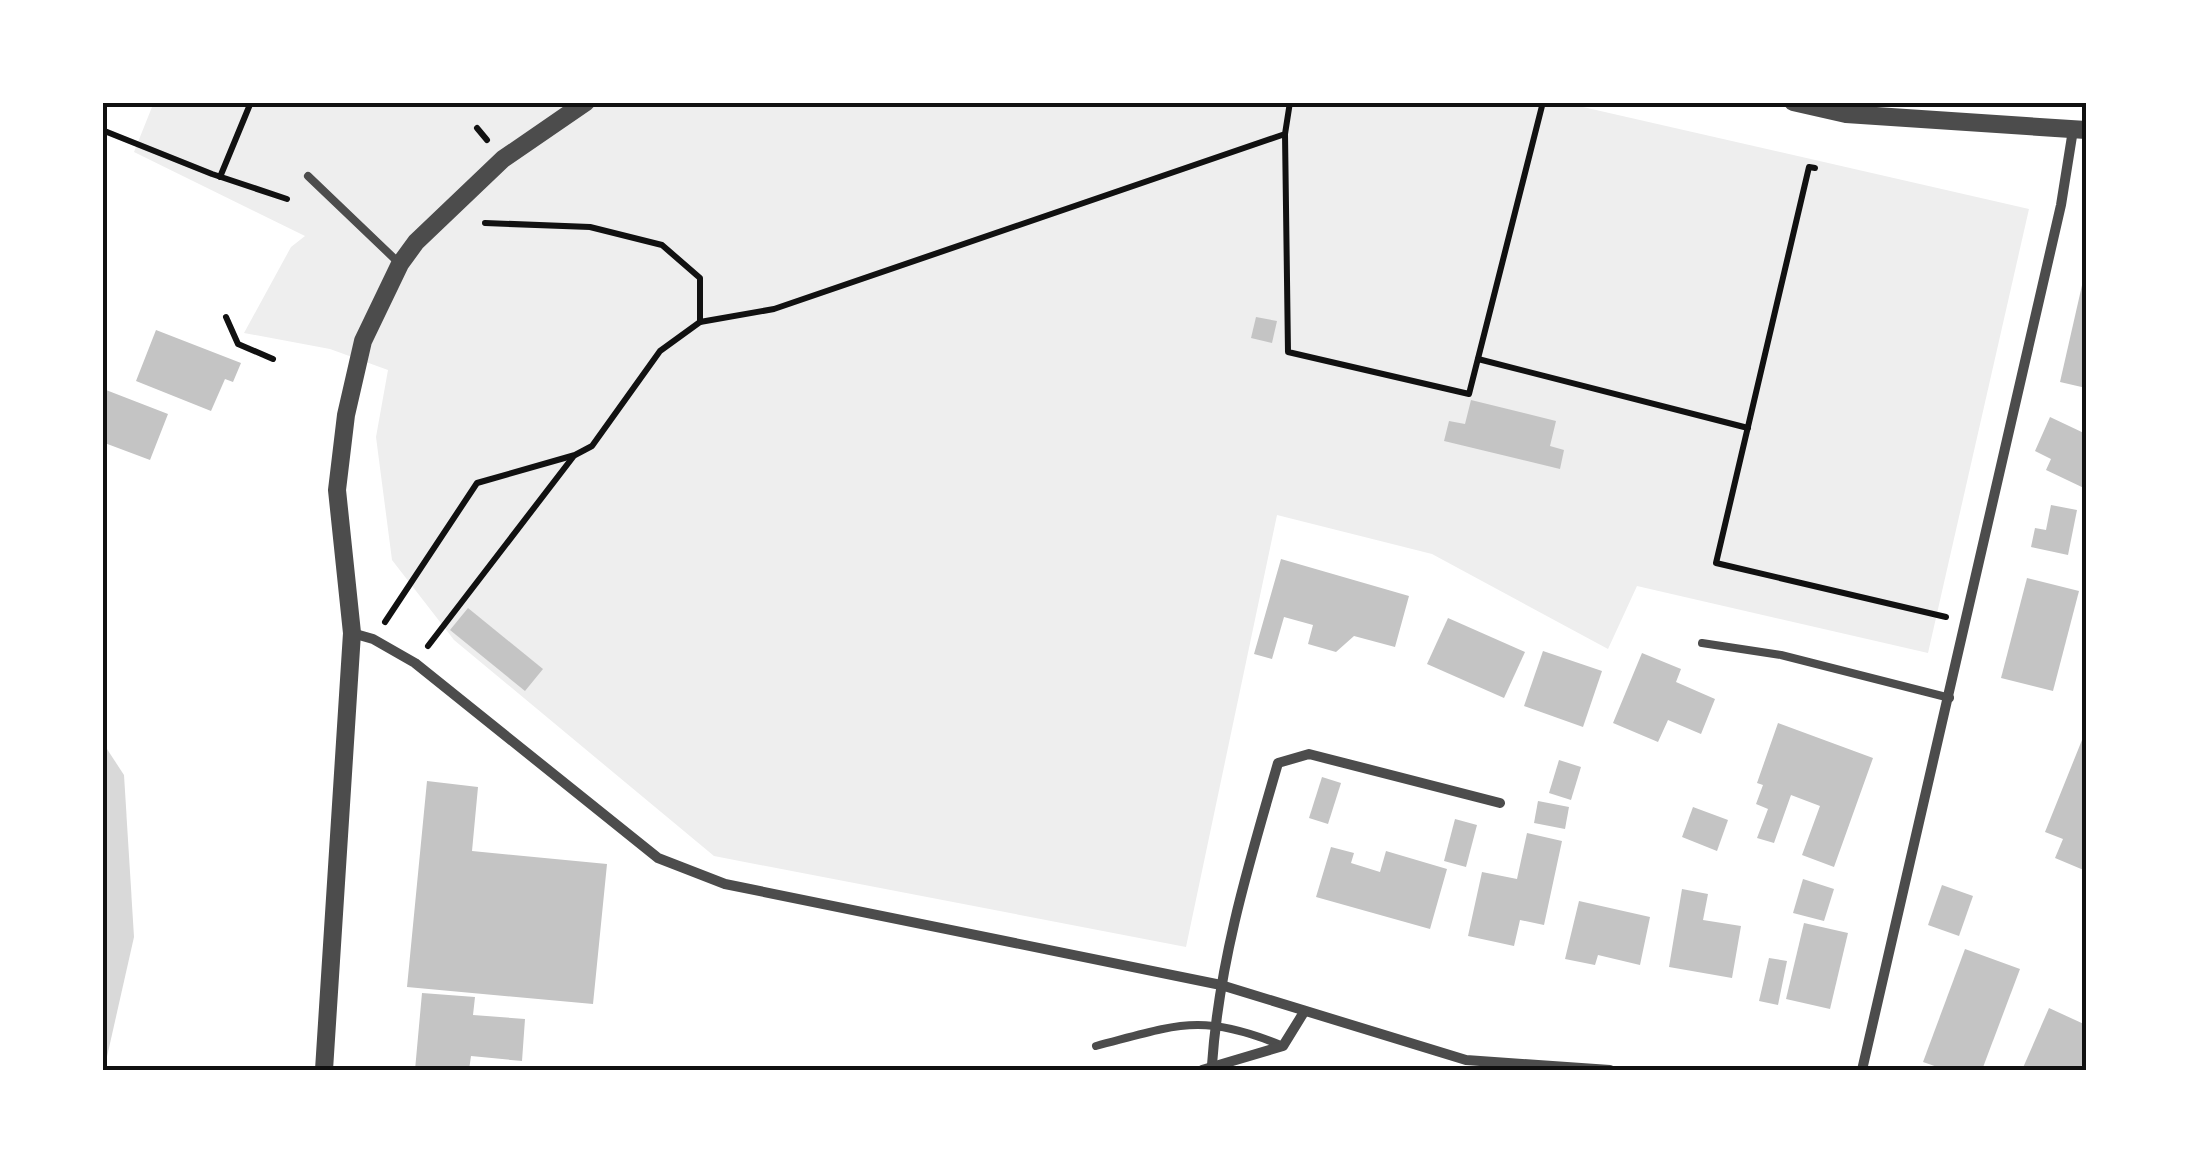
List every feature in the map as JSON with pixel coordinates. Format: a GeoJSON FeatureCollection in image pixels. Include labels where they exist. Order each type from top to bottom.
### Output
{"type":"FeatureCollection","features":[{"type":"Feature","properties":{"kind":"street"},"geometry":{"type":"LineString","coordinates":[[324,1070],[352,633],[337,490],[346,416],[363,341],[400,264],[416,242],[503,160],[586,102]]}},
{"type":"Feature","properties":{"kind":"street"},"geometry":{"type":"LineString","coordinates":[[1793,102],[2080,130],[1862,1070]]}},
{"type":"Feature","properties":{"kind":"street"},"geometry":{"type":"LineString","coordinates":[[352,633],[415,662],[658,858],[725,884],[1220,985],[1466,1060],[1610,1070]]}},
{"type":"Feature","properties":{"kind":"street"},"geometry":{"type":"LineString","coordinates":[[1304,1012],[1283,1046],[1207,1068],[1242,884],[1278,764],[1309,754],[1500,803]]}},
{"type":"Feature","properties":{"kind":"lane"},"geometry":{"type":"LineString","coordinates":[[308,176],[400,264]]}},
{"type":"Feature","properties":{"kind":"lane"},"geometry":{"type":"LineString","coordinates":[[1702,643],[1781,656],[1950,698]]}},
{"type":"Feature","properties":{"kind":"lane"},"geometry":{"type":"LineString","coordinates":[[1096,1046],[1186,1023],[1238,1029],[1283,1046]]}},
{"type":"Feature","properties":{"kind":"path"},"geometry":{"type":"LineString","coordinates":[[220,177],[250,102]]}},
{"type":"Feature","properties":{"kind":"path"},"geometry":{"type":"LineString","coordinates":[[1290,102],[1285,134],[1288,352],[1469,394],[1543,102]]}},
{"type":"Feature","properties":{"kind":"path"},"geometry":{"type":"LineString","coordinates":[[102,130],[286,199]]}},
{"type":"Feature","properties":{"kind":"path"},"geometry":{"type":"LineString","coordinates":[[373,640],[477,483],[574,455],[592,446],[660,351],[700,322],[774,309],[1285,134]]}},
{"type":"Feature","properties":{"kind":"path"},"geometry":{"type":"LineString","coordinates":[[1815,168],[1809,167],[1788,270],[1716,563],[1967,622]]}},
{"type":"Feature","properties":{"kind":"path"},"geometry":{"type":"LineString","coordinates":[[485,223],[590,227],[662,245],[700,278],[700,322]]}},
{"type":"Feature","properties":{"kind":"path"},"geometry":{"type":"LineString","coordinates":[[226,317],[238,344],[273,359]]}},
{"type":"Feature","properties":{"kind":"path"},"geometry":{"type":"LineString","coordinates":[[1478,359],[1748,428]]}},
{"type":"Feature","properties":{"kind":"path"},"geometry":{"type":"LineString","coordinates":[[415,662],[574,455]]}},
{"type":"Feature","properties":{"kind":"shaded area"},"geometry":{"type":"Polygon","coordinates":[[[154,102],[1561,102],[2029,209],[1928,653],[1637,586],[1608,649],[1432,554],[1277,515],[1186,947],[714,856],[454,640],[392,560],[376,437],[388,370],[330,349],[244,333],[291,247],[305,236],[134,152],[154,102]]]}},
{"type":"Feature","properties":{"kind":"shaded area"},"geometry":{"type":"Polygon","coordinates":[[[103,743],[124,775],[134,937],[104,1070],[103,743]]]}},
{"type":"Feature","properties":{"kind":"building"},"geometry":{"type":"Polygon","coordinates":[[[2086,272],[2086,388],[2060,382],[2086,272]]]}},
{"type":"Feature","properties":{"kind":"building"},"geometry":{"type":"Polygon","coordinates":[[[1256,317],[1277,321],[1272,343],[1251,338],[1256,317]]]}},
{"type":"Feature","properties":{"kind":"building"},"geometry":{"type":"Polygon","coordinates":[[[156,330],[241,363],[233,382],[225,379],[211,411],[136,381],[156,330]]]}},
{"type":"Feature","properties":{"kind":"building"},"geometry":{"type":"Polygon","coordinates":[[[102,382],[106,390],[168,414],[150,460],[102,442],[102,382]]]}},
{"type":"Feature","properties":{"kind":"building"},"geometry":{"type":"Polygon","coordinates":[[[1471,400],[1556,421],[1550,446],[1564,450],[1560,469],[1444,441],[1449,421],[1465,424],[1471,400]]]}},
{"type":"Feature","properties":{"kind":"building"},"geometry":{"type":"Polygon","coordinates":[[[2050,417],[2086,434],[2086,489],[2046,470],[2051,459],[2035,451],[2050,417]]]}},
{"type":"Feature","properties":{"kind":"building"},"geometry":{"type":"Polygon","coordinates":[[[2051,505],[2077,510],[2068,555],[2031,547],[2035,528],[2046,530],[2051,505]]]}},
{"type":"Feature","properties":{"kind":"building"},"geometry":{"type":"Polygon","coordinates":[[[1281,559],[1409,596],[1395,647],[1354,636],[1336,652],[1308,644],[1313,625],[1284,617],[1272,659],[1254,654],[1281,559]]]}},
{"type":"Feature","properties":{"kind":"building"},"geometry":{"type":"Polygon","coordinates":[[[2027,578],[2079,591],[2053,691],[2001,678],[2027,578]]]}},
{"type":"Feature","properties":{"kind":"building"},"geometry":{"type":"Polygon","coordinates":[[[468,608],[543,669],[525,691],[450,630],[468,608]]]}},
{"type":"Feature","properties":{"kind":"building"},"geometry":{"type":"Polygon","coordinates":[[[1448,618],[1525,652],[1504,698],[1427,664],[1448,618]]]}},
{"type":"Feature","properties":{"kind":"building"},"geometry":{"type":"Polygon","coordinates":[[[1543,651],[1602,671],[1583,727],[1524,706],[1543,651]]]}},
{"type":"Feature","properties":{"kind":"building"},"geometry":{"type":"Polygon","coordinates":[[[1642,653],[1681,669],[1676,682],[1715,699],[1701,734],[1668,720],[1658,742],[1613,723],[1642,653]]]}},
{"type":"Feature","properties":{"kind":"building"},"geometry":{"type":"Polygon","coordinates":[[[1778,723],[1873,758],[1834,867],[1802,855],[1820,806],[1791,795],[1774,843],[1757,838],[1768,809],[1756,804],[1763,785],[1757,783],[1778,723]]]}},
{"type":"Feature","properties":{"kind":"building"},"geometry":{"type":"Polygon","coordinates":[[[2086,730],[2086,871],[2055,858],[2063,839],[2045,832],[2086,730]]]}},
{"type":"Feature","properties":{"kind":"building"},"geometry":{"type":"Polygon","coordinates":[[[1559,760],[1581,767],[1571,800],[1549,793],[1559,760]]]}},
{"type":"Feature","properties":{"kind":"building"},"geometry":{"type":"Polygon","coordinates":[[[1322,777],[1341,783],[1328,824],[1309,818],[1322,777]]]}},
{"type":"Feature","properties":{"kind":"building"},"geometry":{"type":"Polygon","coordinates":[[[427,781],[478,787],[472,851],[607,864],[593,1004],[407,987],[427,781]]]}},
{"type":"Feature","properties":{"kind":"building"},"geometry":{"type":"Polygon","coordinates":[[[1538,801],[1569,807],[1565,829],[1534,823],[1538,801]]]}},
{"type":"Feature","properties":{"kind":"building"},"geometry":{"type":"Polygon","coordinates":[[[1693,807],[1728,820],[1717,851],[1682,837],[1693,807]]]}},
{"type":"Feature","properties":{"kind":"building"},"geometry":{"type":"Polygon","coordinates":[[[1455,819],[1477,825],[1466,867],[1444,861],[1455,819]]]}},
{"type":"Feature","properties":{"kind":"building"},"geometry":{"type":"Polygon","coordinates":[[[1527,833],[1562,841],[1544,925],[1520,920],[1514,946],[1468,936],[1482,872],[1517,879],[1527,833]]]}},
{"type":"Feature","properties":{"kind":"building"},"geometry":{"type":"Polygon","coordinates":[[[1331,847],[1354,853],[1351,863],[1380,872],[1386,851],[1447,869],[1430,929],[1316,897],[1331,847]]]}},
{"type":"Feature","properties":{"kind":"building"},"geometry":{"type":"Polygon","coordinates":[[[1803,879],[1834,889],[1824,921],[1793,913],[1803,879]]]}},
{"type":"Feature","properties":{"kind":"building"},"geometry":{"type":"Polygon","coordinates":[[[1942,885],[1973,896],[1959,936],[1928,925],[1942,885]]]}},
{"type":"Feature","properties":{"kind":"building"},"geometry":{"type":"Polygon","coordinates":[[[1682,889],[1708,894],[1703,920],[1741,926],[1732,978],[1669,967],[1682,889]]]}},
{"type":"Feature","properties":{"kind":"building"},"geometry":{"type":"Polygon","coordinates":[[[1579,901],[1650,917],[1640,965],[1598,955],[1595,965],[1565,959],[1579,901]]]}},
{"type":"Feature","properties":{"kind":"building"},"geometry":{"type":"Polygon","coordinates":[[[1804,923],[1848,933],[1830,1009],[1786,999],[1804,923]]]}},
{"type":"Feature","properties":{"kind":"building"},"geometry":{"type":"Polygon","coordinates":[[[1965,949],[2020,969],[1982,1070],[1946,1070],[1923,1062],[1965,949]]]}},
{"type":"Feature","properties":{"kind":"building"},"geometry":{"type":"Polygon","coordinates":[[[1769,958],[1787,961],[1778,1005],[1759,1001],[1769,958]]]}},
{"type":"Feature","properties":{"kind":"building"},"geometry":{"type":"Polygon","coordinates":[[[422,993],[475,997],[473,1015],[525,1019],[522,1061],[471,1056],[469,1070],[415,1070],[422,993]]]}},
{"type":"Feature","properties":{"kind":"building"},"geometry":{"type":"Polygon","coordinates":[[[2049,1008],[2086,1025],[2086,1055],[2080,1070],[2022,1070],[2049,1008]]]}}]}
